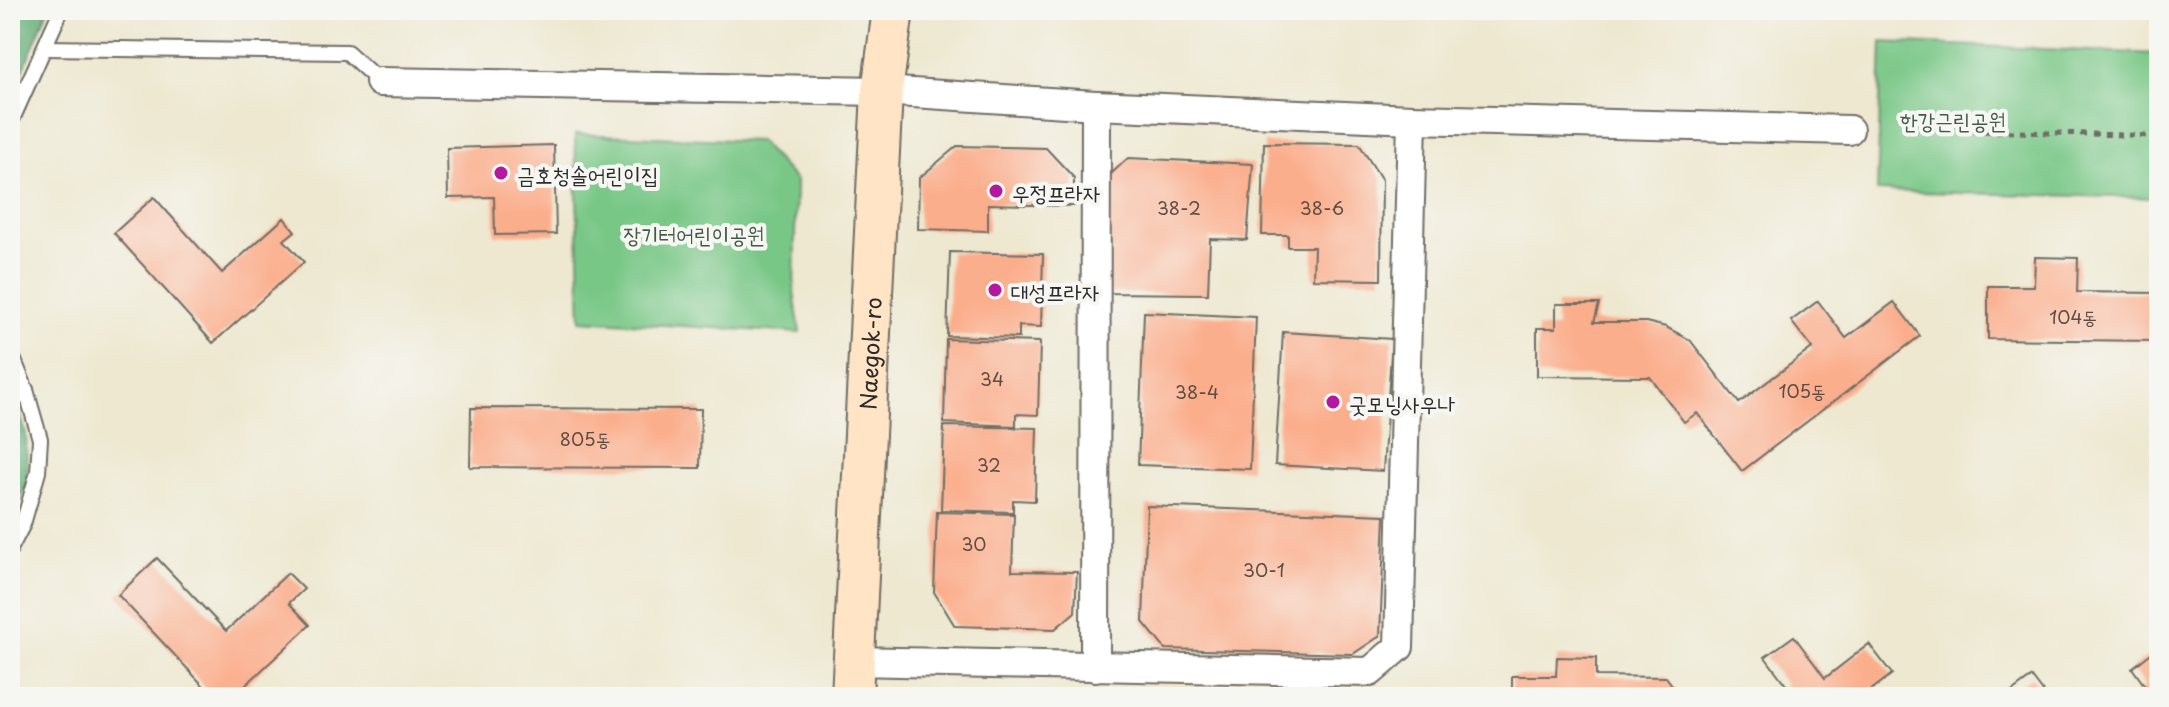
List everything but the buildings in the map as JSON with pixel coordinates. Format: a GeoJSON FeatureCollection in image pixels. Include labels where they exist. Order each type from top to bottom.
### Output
{"type":"FeatureCollection","features":[{"type":"Feature","properties":{"kind":"main road","name":"Naegok-ro"},"geometry":{"type":"LineString","coordinates":[[852,679],[882,91],[893,10]]}},
{"type":"Feature","properties":{"kind":"street"},"geometry":{"type":"LineString","coordinates":[[380,82],[882,91],[1096,105],[1412,119],[1849,130]]}},
{"type":"Feature","properties":{"kind":"street"},"geometry":{"type":"LineString","coordinates":[[1095,667],[1096,105]]}},
{"type":"Feature","properties":{"kind":"street"},"geometry":{"type":"LineString","coordinates":[[852,679],[1095,667],[1370,672],[1399,647],[1412,119]]}},
{"type":"Feature","properties":{"kind":"lane"},"geometry":{"type":"LineString","coordinates":[[10,124],[61,10]]}},
{"type":"Feature","properties":{"kind":"lane"},"geometry":{"type":"LineString","coordinates":[[45,48],[347,52],[380,82]]}},
{"type":"Feature","properties":{"kind":"lane"},"geometry":{"type":"LineString","coordinates":[[10,351],[26,390],[40,439],[38,472],[23,524],[10,549]]}},
{"type":"Feature","properties":{"kind":"lane"},"geometry":{"type":"LineString","coordinates":[[10,405],[26,390]]}},
{"type":"Feature","properties":{"kind":"path"},"geometry":{"type":"LineString","coordinates":[[1912,129],[2159,136]]}},
{"type":"Feature","properties":{"kind":"green space"},"geometry":{"type":"Polygon","coordinates":[[[10,10],[48,10],[10,103],[10,10]]]}},
{"type":"Feature","properties":{"kind":"green space","name":"한강근린공원"},"geometry":{"type":"Polygon","coordinates":[[[1882,42],[2159,54],[2159,198],[1877,191],[1882,42]]]}},
{"type":"Feature","properties":{"kind":"green space","name":"장기터어린이공원"},"geometry":{"type":"Polygon","coordinates":[[[575,134],[759,141],[796,181],[794,291],[800,333],[581,320],[575,134]]]}},
{"type":"Feature","properties":{"kind":"green space"},"geometry":{"type":"Polygon","coordinates":[[[10,381],[26,433],[28,481],[10,529],[10,381]]]}},
{"type":"Feature","properties":{"kind":"place","name":"금호청솔어린이집"},"geometry":{"type":"Point","coordinates":[501,173]}},
{"type":"Feature","properties":{"kind":"place","name":"우정프라자"},"geometry":{"type":"Point","coordinates":[996,191]}},
{"type":"Feature","properties":{"kind":"place","name":"대성프라자"},"geometry":{"type":"Point","coordinates":[995,290]}},
{"type":"Feature","properties":{"kind":"place","name":"굿모닝사우나"},"geometry":{"type":"Point","coordinates":[1333,402]}}]}
